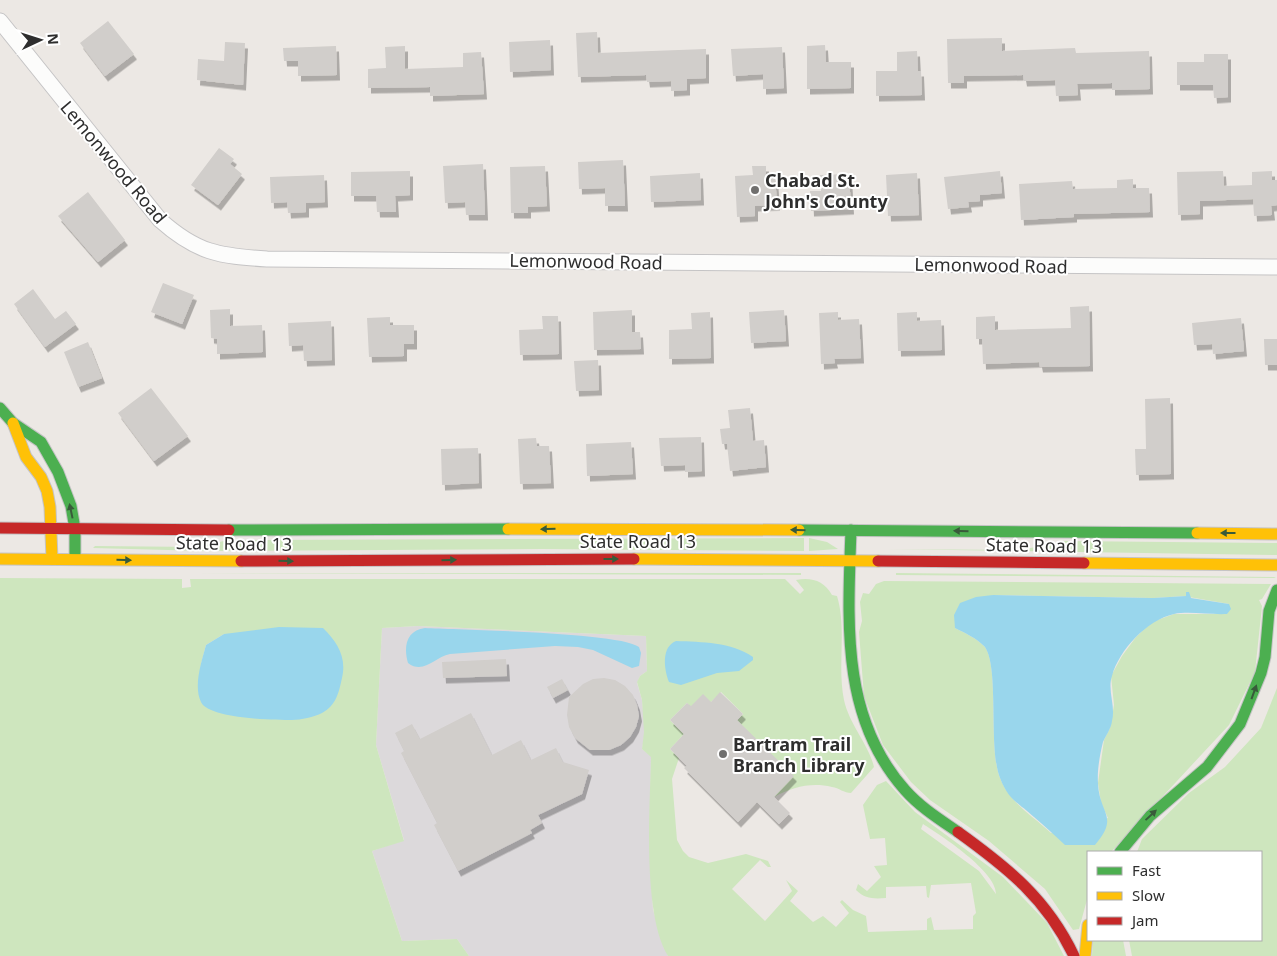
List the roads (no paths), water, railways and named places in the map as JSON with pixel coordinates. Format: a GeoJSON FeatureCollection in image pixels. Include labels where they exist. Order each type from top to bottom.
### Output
{"type":"FeatureCollection","features":[{"type":"Feature","properties":{"kind":"main road"},"geometry":{"type":"LineString","coordinates":[[0,408],[13,423],[41,442],[67,492],[75,529],[75,559]]}},
{"type":"Feature","properties":{"kind":"main road"},"geometry":{"type":"LineString","coordinates":[[13,423],[26,457],[41,477],[47,491],[52,529],[52,559]]}},
{"type":"Feature","properties":{"kind":"main road","name":"State Road 13"},"geometry":{"type":"LineString","coordinates":[[0,528],[305,531],[595,528],[1277,534]]}},
{"type":"Feature","properties":{"kind":"main road"},"geometry":{"type":"LineString","coordinates":[[851,530],[850,656],[853,686],[859,711],[885,766],[904,790],[927,810],[1026,884],[1046,905],[1074,956]]}},
{"type":"Feature","properties":{"kind":"main road","name":"State Road 13"},"geometry":{"type":"LineString","coordinates":[[0,558],[324,562],[596,559],[850,560],[1277,565]]}},
{"type":"Feature","properties":{"kind":"main road"},"geometry":{"type":"LineString","coordinates":[[1121,851],[1150,816],[1207,767],[1240,724],[1254,694],[1261,673],[1265,657],[1269,611],[1272,596],[1277,590]]}},
{"type":"Feature","properties":{"kind":"main road"},"geometry":{"type":"LineString","coordinates":[[1085,956],[1087,935]]}},
{"type":"Feature","properties":{"kind":"street","name":"Lemonwood Road"},"geometry":{"type":"LineString","coordinates":[[0,21],[160,220],[192,245],[213,253],[267,259],[1277,267]]}},
{"type":"Feature","properties":{"kind":"water"},"geometry":{"type":"Polygon","coordinates":[[[1186,592],[1189,592],[1191,598],[1229,604],[1231,609],[1227,614],[1180,613],[1164,617],[1144,629],[1121,656],[1112,676],[1110,687],[1113,715],[1111,727],[1103,742],[1098,767],[1099,793],[1106,815],[1106,827],[1095,845],[1065,845],[1014,800],[1003,786],[997,765],[995,748],[992,670],[989,656],[981,643],[955,628],[954,615],[960,603],[976,597],[993,595],[1153,598],[1186,596],[1186,592]]]}},
{"type":"Feature","properties":{"kind":"water"},"geometry":{"type":"Polygon","coordinates":[[[279,627],[323,628],[333,639],[340,650],[343,670],[338,693],[331,707],[315,716],[292,720],[243,717],[216,712],[206,708],[199,696],[198,681],[206,645],[224,634],[279,627]]]}},
{"type":"Feature","properties":{"kind":"water"},"geometry":{"type":"Polygon","coordinates":[[[419,629],[602,638],[626,642],[639,647],[641,653],[639,666],[632,668],[593,650],[555,646],[450,654],[424,666],[414,666],[408,663],[406,645],[410,635],[419,629]]]}},
{"type":"Feature","properties":{"kind":"water"},"geometry":{"type":"Polygon","coordinates":[[[676,641],[706,643],[735,648],[753,657],[753,660],[739,671],[717,673],[681,685],[669,682],[665,665],[668,648],[676,641]]]}},
{"type":"Feature","properties":{"kind":"place","name":"Chabad St. John's County"},"geometry":{"type":"Point","coordinates":[755,190]}},
{"type":"Feature","properties":{"kind":"place","name":"Bartram Trail Branch Library"},"geometry":{"type":"Point","coordinates":[723,754]}}]}
